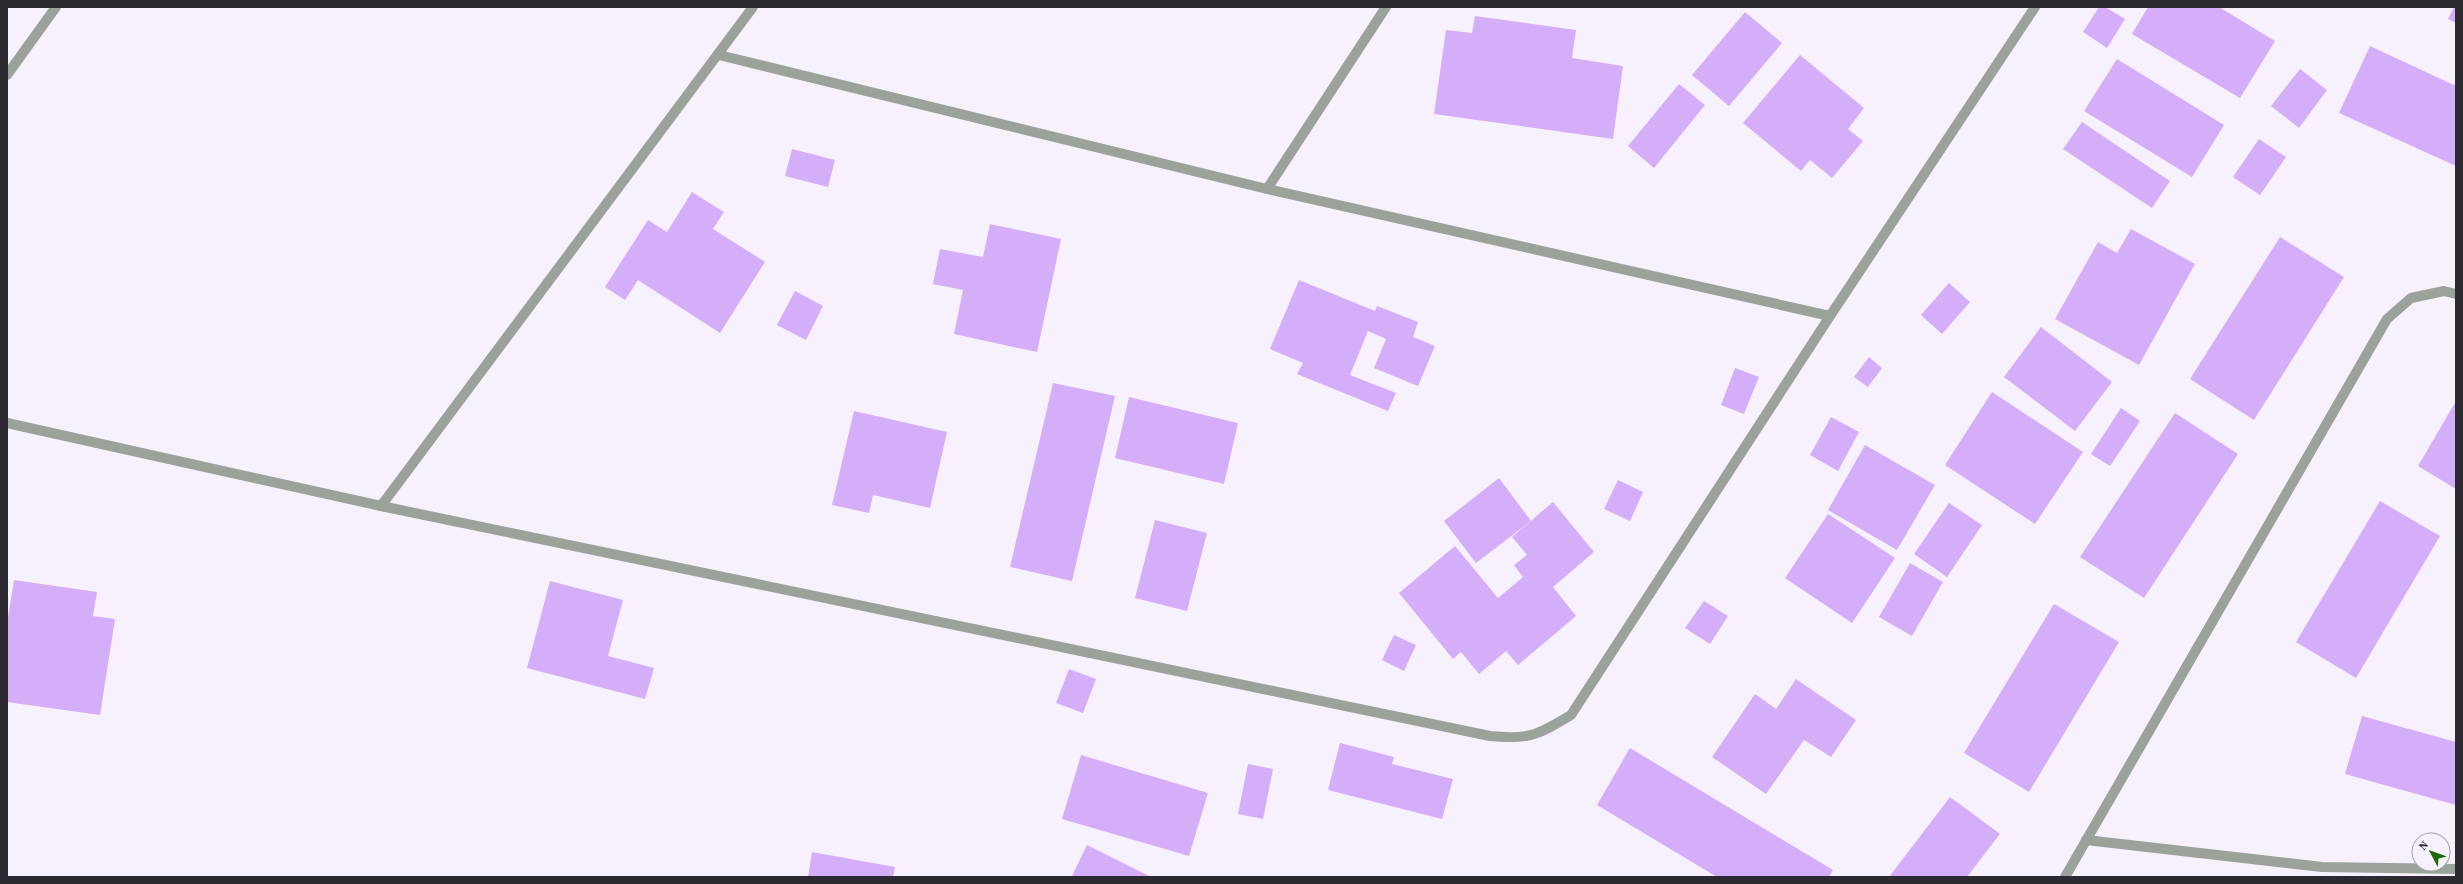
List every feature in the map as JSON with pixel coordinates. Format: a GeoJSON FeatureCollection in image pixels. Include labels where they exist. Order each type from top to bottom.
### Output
{"type":"FeatureCollection","features":[{"type":"Feature","properties":{"kind":"street"},"geometry":{"type":"LineString","coordinates":[[7,75],[56,7]]}},
{"type":"Feature","properties":{"kind":"street"},"geometry":{"type":"LineString","coordinates":[[381,506],[719,55],[753,7]]}},
{"type":"Feature","properties":{"kind":"street"},"geometry":{"type":"LineString","coordinates":[[1267,189],[1386,7]]}},
{"type":"Feature","properties":{"kind":"street"},"geometry":{"type":"LineString","coordinates":[[7,423],[381,506],[1490,736],[1517,739],[1540,734],[1571,715],[1830,316],[2035,7]]}},
{"type":"Feature","properties":{"kind":"street"},"geometry":{"type":"LineString","coordinates":[[719,55],[1267,189],[1830,316]]}},
{"type":"Feature","properties":{"kind":"street"},"geometry":{"type":"LineString","coordinates":[[2065,877],[2387,319],[2411,298],[2444,291],[2456,294]]}},
{"type":"Feature","properties":{"kind":"street"},"geometry":{"type":"LineString","coordinates":[[2086,840],[2322,867],[2456,869]]}},
{"type":"Feature","properties":{"kind":"building"},"geometry":{"type":"Polygon","coordinates":[[[2099,7],[2105,7],[2125,19],[2107,48],[2083,32],[2099,7]]]}},
{"type":"Feature","properties":{"kind":"building"},"geometry":{"type":"Polygon","coordinates":[[[2148,7],[2219,7],[2275,41],[2240,98],[2132,34],[2148,7]]]}},
{"type":"Feature","properties":{"kind":"building"},"geometry":{"type":"Polygon","coordinates":[[[2454,7],[2456,7],[2456,23],[2448,19],[2454,7]]]}},
{"type":"Feature","properties":{"kind":"building"},"geometry":{"type":"Polygon","coordinates":[[[1745,12],[1782,43],[1729,106],[1692,75],[1745,12]]]}},
{"type":"Feature","properties":{"kind":"building"},"geometry":{"type":"Polygon","coordinates":[[[1475,16],[1576,30],[1572,58],[1623,66],[1613,139],[1434,114],[1446,30],[1472,33],[1475,16]]]}},
{"type":"Feature","properties":{"kind":"building"},"geometry":{"type":"Polygon","coordinates":[[[2370,46],[2456,86],[2456,166],[2339,113],[2370,46]]]}},
{"type":"Feature","properties":{"kind":"building"},"geometry":{"type":"Polygon","coordinates":[[[1800,55],[1864,108],[1848,129],[1863,141],[1832,178],[1810,160],[1801,171],[1743,123],[1800,55]]]}},
{"type":"Feature","properties":{"kind":"building"},"geometry":{"type":"Polygon","coordinates":[[[2117,59],[2224,125],[2192,177],[2084,111],[2117,59]]]}},
{"type":"Feature","properties":{"kind":"building"},"geometry":{"type":"Polygon","coordinates":[[[2300,69],[2327,90],[2299,128],[2271,106],[2300,69]]]}},
{"type":"Feature","properties":{"kind":"building"},"geometry":{"type":"Polygon","coordinates":[[[1679,84],[1705,105],[1654,168],[1628,146],[1679,84]]]}},
{"type":"Feature","properties":{"kind":"building"},"geometry":{"type":"Polygon","coordinates":[[[2082,122],[2170,181],[2152,208],[2063,149],[2082,122]]]}},
{"type":"Feature","properties":{"kind":"building"},"geometry":{"type":"Polygon","coordinates":[[[2259,139],[2286,157],[2260,195],[2233,177],[2259,139]]]}},
{"type":"Feature","properties":{"kind":"building"},"geometry":{"type":"Polygon","coordinates":[[[792,149],[835,160],[828,187],[785,176],[792,149]]]}},
{"type":"Feature","properties":{"kind":"building"},"geometry":{"type":"Polygon","coordinates":[[[692,192],[724,212],[713,229],[765,262],[720,333],[638,280],[625,300],[605,287],[648,220],[667,232],[692,192]]]}},
{"type":"Feature","properties":{"kind":"building"},"geometry":{"type":"Polygon","coordinates":[[[990,224],[1061,239],[1037,352],[954,334],[963,290],[933,284],[940,249],[983,257],[990,224]]]}},
{"type":"Feature","properties":{"kind":"building"},"geometry":{"type":"Polygon","coordinates":[[[2131,229],[2195,264],[2139,365],[2055,319],[2098,242],[2117,253],[2131,229]]]}},
{"type":"Feature","properties":{"kind":"building"},"geometry":{"type":"Polygon","coordinates":[[[2280,237],[2344,277],[2254,420],[2190,379],[2280,237]]]}},
{"type":"Feature","properties":{"kind":"building"},"geometry":{"type":"Polygon","coordinates":[[[1299,280],[1375,311],[1377,306],[1418,322],[1413,337],[1435,346],[1418,386],[1374,368],[1386,339],[1368,331],[1350,375],[1396,393],[1388,411],[1297,374],[1303,363],[1270,349],[1299,280]]]}},
{"type":"Feature","properties":{"kind":"building"},"geometry":{"type":"Polygon","coordinates":[[[1949,283],[1970,302],[1942,334],[1921,315],[1949,283]]]}},
{"type":"Feature","properties":{"kind":"building"},"geometry":{"type":"Polygon","coordinates":[[[795,291],[823,306],[806,340],[777,325],[795,291]]]}},
{"type":"Feature","properties":{"kind":"building"},"geometry":{"type":"Polygon","coordinates":[[[2041,327],[2112,382],[2075,431],[2004,377],[2041,327]]]}},
{"type":"Feature","properties":{"kind":"building"},"geometry":{"type":"Polygon","coordinates":[[[1869,357],[1882,368],[1868,387],[1854,377],[1869,357]]]}},
{"type":"Feature","properties":{"kind":"building"},"geometry":{"type":"Polygon","coordinates":[[[1735,368],[1759,377],[1744,414],[1721,405],[1735,368]]]}},
{"type":"Feature","properties":{"kind":"building"},"geometry":{"type":"Polygon","coordinates":[[[1053,383],[1115,396],[1072,581],[1010,567],[1053,383]]]}},
{"type":"Feature","properties":{"kind":"building"},"geometry":{"type":"Polygon","coordinates":[[[1992,392],[2083,452],[2035,524],[1945,465],[1992,392]]]}},
{"type":"Feature","properties":{"kind":"building"},"geometry":{"type":"Polygon","coordinates":[[[1129,397],[1238,423],[1224,484],[1115,458],[1129,397]]]}},
{"type":"Feature","properties":{"kind":"building"},"geometry":{"type":"Polygon","coordinates":[[[2456,401],[2456,489],[2418,466],[2456,401]]]}},
{"type":"Feature","properties":{"kind":"building"},"geometry":{"type":"Polygon","coordinates":[[[2121,408],[2140,421],[2110,466],[2091,454],[2121,408]]]}},
{"type":"Feature","properties":{"kind":"building"},"geometry":{"type":"Polygon","coordinates":[[[854,411],[947,432],[930,508],[873,495],[869,513],[832,505],[854,411]]]}},
{"type":"Feature","properties":{"kind":"building"},"geometry":{"type":"Polygon","coordinates":[[[2175,413],[2238,454],[2144,598],[2080,557],[2175,413]]]}},
{"type":"Feature","properties":{"kind":"building"},"geometry":{"type":"Polygon","coordinates":[[[1831,417],[1859,432],[1838,471],[1810,455],[1831,417]]]}},
{"type":"Feature","properties":{"kind":"building"},"geometry":{"type":"Polygon","coordinates":[[[1865,445],[1935,485],[1897,550],[1828,510],[1865,445]]]}},
{"type":"Feature","properties":{"kind":"building"},"geometry":{"type":"Polygon","coordinates":[[[1499,478],[1531,521],[1476,563],[1444,521],[1499,478]]]}},
{"type":"Feature","properties":{"kind":"building"},"geometry":{"type":"Polygon","coordinates":[[[1618,480],[1643,492],[1630,521],[1604,509],[1618,480]]]}},
{"type":"Feature","properties":{"kind":"building"},"geometry":{"type":"Polygon","coordinates":[[[2380,501],[2440,536],[2356,678],[2296,642],[2380,501]]]}},
{"type":"Feature","properties":{"kind":"building"},"geometry":{"type":"Polygon","coordinates":[[[1553,502],[1594,552],[1553,587],[1576,616],[1518,665],[1506,651],[1479,674],[1461,652],[1453,659],[1399,593],[1455,546],[1498,598],[1523,577],[1514,565],[1527,555],[1512,537],[1553,502]]]}},
{"type":"Feature","properties":{"kind":"building"},"geometry":{"type":"Polygon","coordinates":[[[1949,503],[1982,525],[1947,577],[1914,554],[1949,503]]]}},
{"type":"Feature","properties":{"kind":"building"},"geometry":{"type":"Polygon","coordinates":[[[1828,514],[1895,558],[1852,623],[1785,578],[1828,514]]]}},
{"type":"Feature","properties":{"kind":"building"},"geometry":{"type":"Polygon","coordinates":[[[1155,520],[1207,533],[1187,611],[1135,598],[1155,520]]]}},
{"type":"Feature","properties":{"kind":"building"},"geometry":{"type":"Polygon","coordinates":[[[1910,563],[1943,582],[1912,636],[1879,617],[1910,563]]]}},
{"type":"Feature","properties":{"kind":"building"},"geometry":{"type":"Polygon","coordinates":[[[14,580],[97,592],[93,616],[115,619],[100,715],[7,702],[7,624],[14,580]]]}},
{"type":"Feature","properties":{"kind":"building"},"geometry":{"type":"Polygon","coordinates":[[[550,581],[623,600],[608,656],[654,668],[645,699],[527,668],[550,581]]]}},
{"type":"Feature","properties":{"kind":"building"},"geometry":{"type":"Polygon","coordinates":[[[1704,601],[1728,616],[1710,644],[1685,628],[1704,601]]]}},
{"type":"Feature","properties":{"kind":"building"},"geometry":{"type":"Polygon","coordinates":[[[2054,604],[2119,642],[2029,792],[1964,753],[2054,604]]]}},
{"type":"Feature","properties":{"kind":"building"},"geometry":{"type":"Polygon","coordinates":[[[1394,635],[1416,645],[1404,671],[1382,660],[1394,635]]]}},
{"type":"Feature","properties":{"kind":"building"},"geometry":{"type":"Polygon","coordinates":[[[1069,669],[1096,679],[1083,713],[1056,703],[1069,669]]]}},
{"type":"Feature","properties":{"kind":"building"},"geometry":{"type":"Polygon","coordinates":[[[1796,679],[1856,720],[1831,757],[1804,740],[1766,794],[1712,757],[1755,694],[1776,709],[1796,679]]]}},
{"type":"Feature","properties":{"kind":"building"},"geometry":{"type":"Polygon","coordinates":[[[2362,716],[2456,742],[2456,805],[2345,774],[2362,716]]]}},
{"type":"Feature","properties":{"kind":"building"},"geometry":{"type":"Polygon","coordinates":[[[1340,743],[1394,757],[1392,764],[1453,779],[1442,819],[1328,790],[1340,743]]]}},
{"type":"Feature","properties":{"kind":"building"},"geometry":{"type":"Polygon","coordinates":[[[1630,748],[1833,870],[1829,877],[1717,877],[1597,805],[1630,748]]]}},
{"type":"Feature","properties":{"kind":"building"},"geometry":{"type":"Polygon","coordinates":[[[1081,755],[1208,793],[1189,856],[1062,819],[1081,755]]]}},
{"type":"Feature","properties":{"kind":"building"},"geometry":{"type":"Polygon","coordinates":[[[1248,764],[1273,769],[1263,819],[1238,814],[1248,764]]]}},
{"type":"Feature","properties":{"kind":"building"},"geometry":{"type":"Polygon","coordinates":[[[1950,797],[2000,834],[1967,877],[1889,877],[1950,797]]]}},
{"type":"Feature","properties":{"kind":"building"},"geometry":{"type":"Polygon","coordinates":[[[1087,845],[1151,877],[1072,876],[1087,845]]]}},
{"type":"Feature","properties":{"kind":"building"},"geometry":{"type":"Polygon","coordinates":[[[812,852],[895,867],[893,877],[808,877],[812,852]]]}}]}
